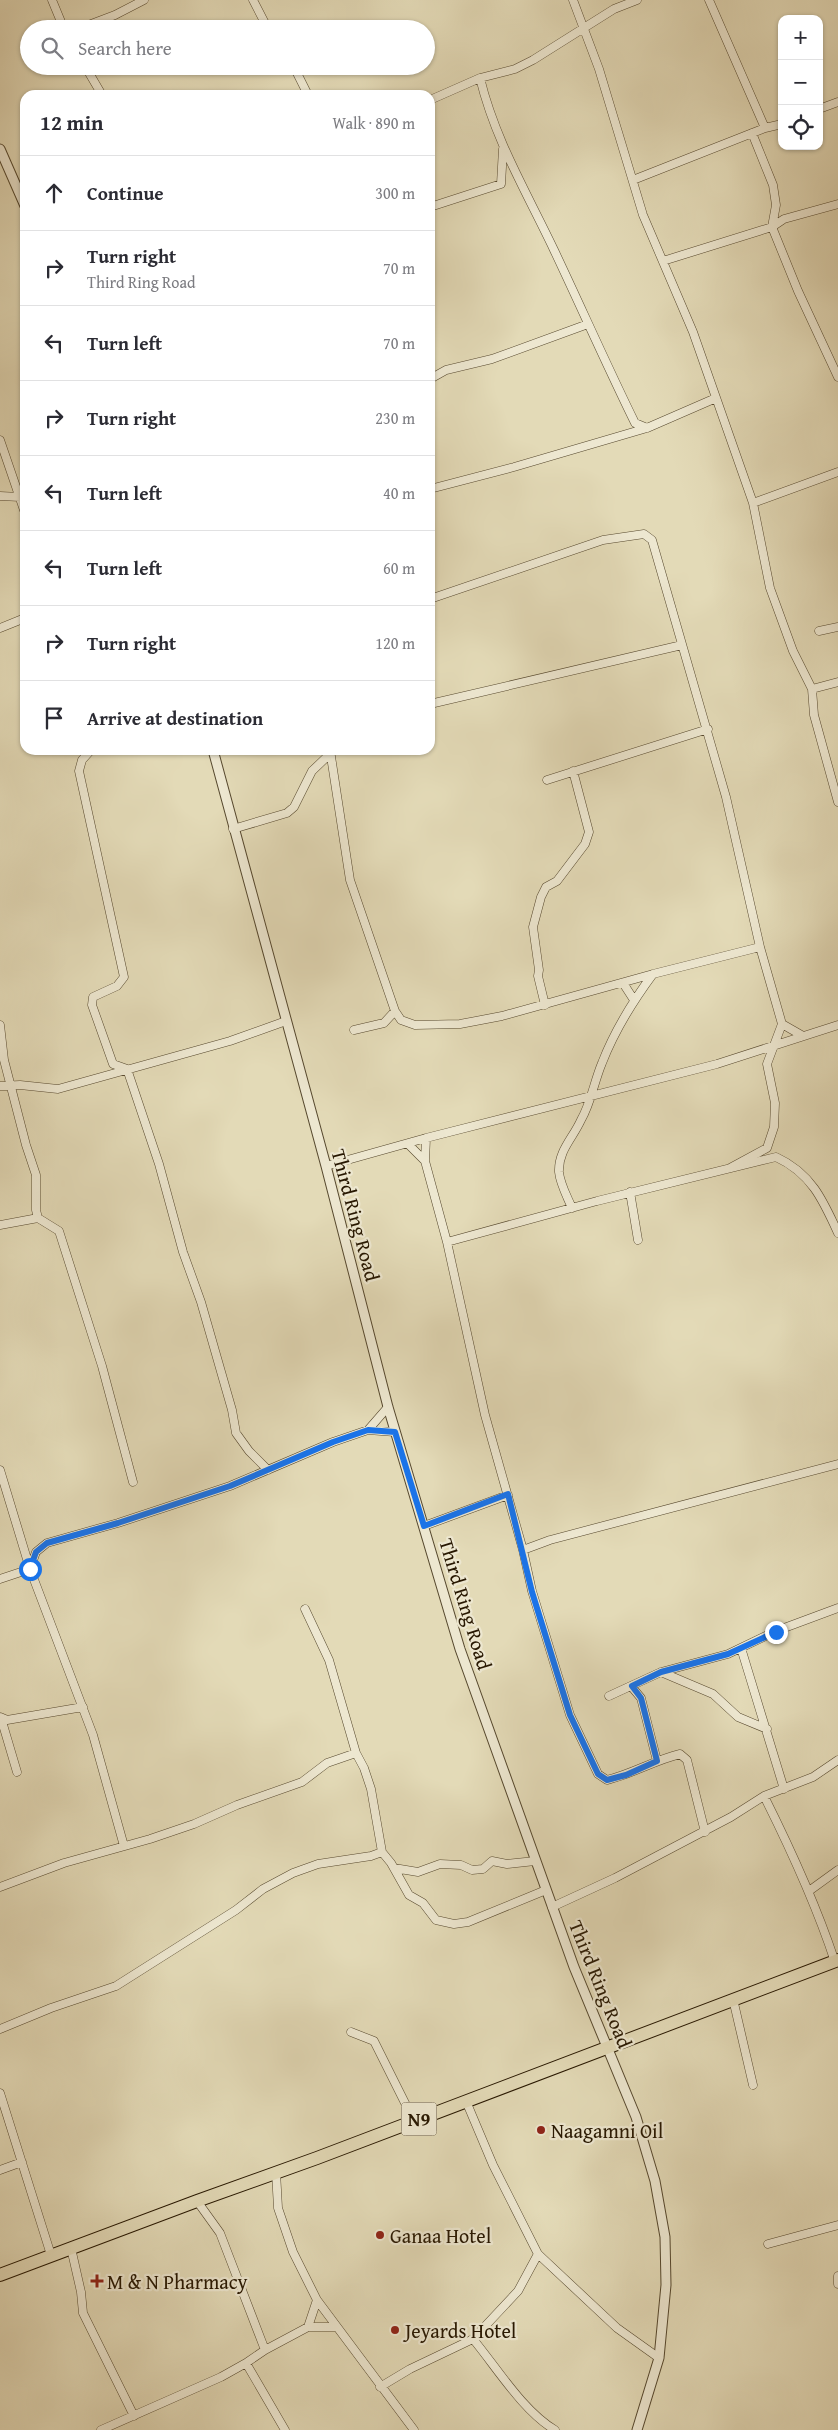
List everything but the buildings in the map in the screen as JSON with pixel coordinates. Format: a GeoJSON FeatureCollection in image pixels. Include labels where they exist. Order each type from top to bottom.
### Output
{"type":"FeatureCollection","features":[{"type":"Feature","properties":{"kind":"highway","name":"N9"},"geometry":{"type":"LineString","coordinates":[[0,2275],[836,1961]]}},
{"type":"Feature","properties":{"kind":"street"},"geometry":{"type":"LineString","coordinates":[[52,0],[60,20]]}},
{"type":"Feature","properties":{"kind":"street"},"geometry":{"type":"LineString","coordinates":[[102,20],[144,0]]}},
{"type":"Feature","properties":{"kind":"street"},"geometry":{"type":"LineString","coordinates":[[253,0],[263,20]]}},
{"type":"Feature","properties":{"kind":"street"},"geometry":{"type":"LineString","coordinates":[[573,0],[599,69],[643,215],[693,332],[753,503],[770,588],[793,651],[812,689],[814,715],[838,802]]}},
{"type":"Feature","properties":{"kind":"street"},"geometry":{"type":"LineString","coordinates":[[435,98],[480,78],[521,66],[614,9],[637,0]]}},
{"type":"Feature","properties":{"kind":"street"},"geometry":{"type":"LineString","coordinates":[[709,0],[765,128]]}},
{"type":"Feature","properties":{"kind":"street"},"geometry":{"type":"LineString","coordinates":[[90,75],[99,90]]}},
{"type":"Feature","properties":{"kind":"street"},"geometry":{"type":"LineString","coordinates":[[298,75],[306,90]]}},
{"type":"Feature","properties":{"kind":"street"},"geometry":{"type":"LineString","coordinates":[[480,78],[488,113],[503,148],[635,423],[647,428]]}},
{"type":"Feature","properties":{"kind":"street"},"geometry":{"type":"LineString","coordinates":[[823,108],[838,102]]}},
{"type":"Feature","properties":{"kind":"street"},"geometry":{"type":"LineString","coordinates":[[633,180],[765,128],[778,125]]}},
{"type":"Feature","properties":{"kind":"street"},"geometry":{"type":"LineString","coordinates":[[752,133],[773,185],[776,205],[772,228],[798,291],[838,376]]}},
{"type":"Feature","properties":{"kind":"street"},"geometry":{"type":"LineString","coordinates":[[435,205],[501,184],[503,148]]}},
{"type":"Feature","properties":{"kind":"street"},"geometry":{"type":"LineString","coordinates":[[0,149],[20,195]]}},
{"type":"Feature","properties":{"kind":"street"},"geometry":{"type":"LineString","coordinates":[[663,261],[772,228],[784,219],[838,204]]}},
{"type":"Feature","properties":{"kind":"street"},"geometry":{"type":"LineString","coordinates":[[435,376],[446,370],[492,359],[588,324]]}},
{"type":"Feature","properties":{"kind":"street"},"geometry":{"type":"LineString","coordinates":[[435,488],[647,428],[716,398]]}},
{"type":"Feature","properties":{"kind":"street"},"geometry":{"type":"LineString","coordinates":[[0,440],[20,497],[0,496]]}},
{"type":"Feature","properties":{"kind":"street"},"geometry":{"type":"LineString","coordinates":[[753,503],[838,472]]}},
{"type":"Feature","properties":{"kind":"street"},"geometry":{"type":"LineString","coordinates":[[435,597],[603,540],[644,534],[652,540],[708,729],[726,797],[760,947],[782,1024],[776,1045],[767,1064],[775,1103],[774,1127],[767,1148],[730,1168]]}},
{"type":"Feature","properties":{"kind":"street"},"geometry":{"type":"LineString","coordinates":[[0,628],[20,620]]}},
{"type":"Feature","properties":{"kind":"street"},"geometry":{"type":"LineString","coordinates":[[819,631],[838,627]]}},
{"type":"Feature","properties":{"kind":"street"},"geometry":{"type":"LineString","coordinates":[[435,703],[682,645]]}},
{"type":"Feature","properties":{"kind":"street"},"geometry":{"type":"LineString","coordinates":[[812,689],[838,682]]}},
{"type":"Feature","properties":{"kind":"street"},"geometry":{"type":"LineString","coordinates":[[547,780],[708,729]]}},
{"type":"Feature","properties":{"kind":"street"},"geometry":{"type":"LineString","coordinates":[[86,755],[82,760],[79,770],[124,977],[117,986],[93,997],[92,1005],[113,1064],[127,1069]]}},
{"type":"Feature","properties":{"kind":"street","name":"Third Ring Road"},"geometry":{"type":"LineString","coordinates":[[214,755],[326,1166],[388,1408],[460,1649],[552,1907],[639,2126],[655,2181],[663,2228],[666,2285],[660,2358],[637,2430]]}},
{"type":"Feature","properties":{"kind":"street"},"geometry":{"type":"LineString","coordinates":[[233,829],[287,813],[294,807],[312,770],[327,755]]}},
{"type":"Feature","properties":{"kind":"street"},"geometry":{"type":"LineString","coordinates":[[332,755],[350,880],[395,1011],[401,1020],[415,1025],[434,1026],[502,1016],[652,974],[760,947]]}},
{"type":"Feature","properties":{"kind":"street"},"geometry":{"type":"LineString","coordinates":[[544,1005],[538,976],[539,970],[533,927],[536,915],[543,892],[550,884],[557,881],[585,844],[589,832],[573,771]]}},
{"type":"Feature","properties":{"kind":"street"},"geometry":{"type":"LineString","coordinates":[[572,1208],[562,1186],[559,1172],[561,1156],[581,1121],[602,1061],[634,1000],[652,974]]}},
{"type":"Feature","properties":{"kind":"street"},"geometry":{"type":"LineString","coordinates":[[623,983],[634,1000]]}},
{"type":"Feature","properties":{"kind":"street"},"geometry":{"type":"LineString","coordinates":[[354,1030],[384,1023],[395,1011]]}},
{"type":"Feature","properties":{"kind":"street"},"geometry":{"type":"LineString","coordinates":[[0,1086],[11,1087],[20,1085],[58,1089],[230,1041],[286,1021]]}},
{"type":"Feature","properties":{"kind":"street"},"geometry":{"type":"LineString","coordinates":[[782,1024],[803,1036]]}},
{"type":"Feature","properties":{"kind":"street"},"geometry":{"type":"LineString","coordinates":[[326,1166],[426,1138],[717,1064],[838,1024]]}},
{"type":"Feature","properties":{"kind":"street"},"geometry":{"type":"LineString","coordinates":[[0,1025],[4,1060],[36,1175],[36,1210],[38,1218]]}},
{"type":"Feature","properties":{"kind":"street"},"geometry":{"type":"LineString","coordinates":[[127,1069],[159,1164],[183,1252],[201,1302],[232,1410],[236,1433],[248,1451],[268,1470]]}},
{"type":"Feature","properties":{"kind":"street"},"geometry":{"type":"LineString","coordinates":[[426,1138],[425,1161],[447,1242],[480,1398],[508,1494],[547,1645],[570,1715],[598,1774],[607,1780],[626,1775],[657,1761],[680,1754],[687,1760],[705,1832]]}},
{"type":"Feature","properties":{"kind":"street"},"geometry":{"type":"LineString","coordinates":[[408,1144],[425,1161]]}},
{"type":"Feature","properties":{"kind":"street"},"geometry":{"type":"LineString","coordinates":[[447,1242],[630,1192],[776,1158],[793,1165],[820,1194],[838,1233]]}},
{"type":"Feature","properties":{"kind":"street"},"geometry":{"type":"LineString","coordinates":[[630,1192],[638,1240]]}},
{"type":"Feature","properties":{"kind":"street"},"geometry":{"type":"LineString","coordinates":[[0,1226],[38,1218],[59,1231],[102,1366],[133,1482]]}},
{"type":"Feature","properties":{"kind":"street"},"geometry":{"type":"LineString","coordinates":[[368,1430],[388,1408]]}},
{"type":"Feature","properties":{"kind":"street"},"geometry":{"type":"LineString","coordinates":[[30,1569],[36,1552],[47,1543],[118,1523],[230,1486],[333,1442],[368,1430],[395,1432]]}},
{"type":"Feature","properties":{"kind":"street"},"geometry":{"type":"LineString","coordinates":[[523,1550],[550,1540],[838,1464]]}},
{"type":"Feature","properties":{"kind":"street"},"geometry":{"type":"LineString","coordinates":[[0,1470],[30,1569],[83,1707],[124,1846]]}},
{"type":"Feature","properties":{"kind":"street"},"geometry":{"type":"LineString","coordinates":[[424,1526],[508,1494]]}},
{"type":"Feature","properties":{"kind":"street"},"geometry":{"type":"LineString","coordinates":[[0,1579],[30,1569]]}},
{"type":"Feature","properties":{"kind":"street"},"geometry":{"type":"LineString","coordinates":[[609,1696],[661,1672],[728,1654],[776,1632],[838,1608]]}},
{"type":"Feature","properties":{"kind":"street"},"geometry":{"type":"LineString","coordinates":[[305,1609],[328,1660],[356,1753],[364,1768],[371,1789],[382,1852],[394,1868],[409,1895],[423,1903],[436,1920],[454,1924],[468,1922],[546,1890]]}},
{"type":"Feature","properties":{"kind":"street"},"geometry":{"type":"LineString","coordinates":[[741,1648],[784,1789]]}},
{"type":"Feature","properties":{"kind":"street"},"geometry":{"type":"LineString","coordinates":[[661,1672],[713,1694],[738,1717],[767,1729]]}},
{"type":"Feature","properties":{"kind":"street"},"geometry":{"type":"LineString","coordinates":[[632,1686],[641,1698],[657,1761]]}},
{"type":"Feature","properties":{"kind":"street"},"geometry":{"type":"LineString","coordinates":[[0,1718],[7,1720],[83,1707]]}},
{"type":"Feature","properties":{"kind":"street"},"geometry":{"type":"LineString","coordinates":[[0,1718],[17,1772]]}},
{"type":"Feature","properties":{"kind":"street"},"geometry":{"type":"LineString","coordinates":[[0,1887],[64,1863],[194,1824],[237,1805],[302,1782],[328,1763],[356,1753]]}},
{"type":"Feature","properties":{"kind":"street"},"geometry":{"type":"LineString","coordinates":[[552,1907],[615,1878],[705,1832],[764,1796],[813,1777],[838,1760]]}},
{"type":"Feature","properties":{"kind":"street"},"geometry":{"type":"LineString","coordinates":[[764,1796],[792,1852],[836,1961]]}},
{"type":"Feature","properties":{"kind":"street"},"geometry":{"type":"LineString","coordinates":[[0,2030],[51,2008],[116,1986],[236,1910],[263,1889],[293,1873],[318,1864],[371,1856],[382,1852]]}},
{"type":"Feature","properties":{"kind":"street"},"geometry":{"type":"LineString","coordinates":[[394,1868],[418,1872],[440,1864],[461,1866],[472,1870],[483,1869],[492,1861],[507,1864],[535,1860]]}},
{"type":"Feature","properties":{"kind":"street"},"geometry":{"type":"LineString","coordinates":[[809,1891],[838,1870]]}},
{"type":"Feature","properties":{"kind":"street"},"geometry":{"type":"LineString","coordinates":[[733,1999],[753,2085]]}},
{"type":"Feature","properties":{"kind":"street"},"geometry":{"type":"LineString","coordinates":[[351,2032],[374,2041],[414,2121]]}},
{"type":"Feature","properties":{"kind":"street"},"geometry":{"type":"LineString","coordinates":[[0,2093],[51,2256]]}},
{"type":"Feature","properties":{"kind":"street"},"geometry":{"type":"LineString","coordinates":[[466,2101],[493,2165],[538,2254],[617,2328],[660,2358]]}},
{"type":"Feature","properties":{"kind":"street"},"geometry":{"type":"LineString","coordinates":[[0,2170],[22,2162]]}},
{"type":"Feature","properties":{"kind":"street"},"geometry":{"type":"LineString","coordinates":[[276,2172],[278,2208],[293,2252],[317,2300],[380,2387],[414,2430]]}},
{"type":"Feature","properties":{"kind":"street"},"geometry":{"type":"LineString","coordinates":[[197,2201],[220,2233],[265,2350]]}},
{"type":"Feature","properties":{"kind":"street"},"geometry":{"type":"LineString","coordinates":[[768,2244],[838,2225]]}},
{"type":"Feature","properties":{"kind":"street"},"geometry":{"type":"LineString","coordinates":[[71,2248],[81,2292],[83,2313],[134,2416]]}},
{"type":"Feature","properties":{"kind":"street"},"geometry":{"type":"LineString","coordinates":[[380,2387],[410,2369],[473,2339],[518,2291],[538,2254]]}},
{"type":"Feature","properties":{"kind":"street"},"geometry":{"type":"LineString","coordinates":[[838,2276],[838,2284]]}},
{"type":"Feature","properties":{"kind":"street"},"geometry":{"type":"LineString","coordinates":[[308,2327],[317,2300]]}},
{"type":"Feature","properties":{"kind":"street"},"geometry":{"type":"LineString","coordinates":[[101,2430],[221,2377],[308,2327],[336,2326]]}},
{"type":"Feature","properties":{"kind":"street"},"geometry":{"type":"LineString","coordinates":[[473,2339],[529,2408],[555,2430]]}},
{"type":"Feature","properties":{"kind":"street"},"geometry":{"type":"LineString","coordinates":[[246,2363],[285,2430]]}},
{"type":"Feature","properties":{"kind":"street"},"geometry":{"type":"LineString","coordinates":[[122,2421],[126,2430]]}},
{"type":"Feature","properties":{"kind":"place","name":"Naagamni Oil"},"geometry":{"type":"Point","coordinates":[541,2130]}},
{"type":"Feature","properties":{"kind":"place","name":"Ganaa Hotel"},"geometry":{"type":"Point","coordinates":[380,2235]}},
{"type":"Feature","properties":{"kind":"place","name":"M & N Pharmacy"},"geometry":{"type":"Point","coordinates":[97,2281]}},
{"type":"Feature","properties":{"kind":"place","name":"Jeyards Hotel"},"geometry":{"type":"Point","coordinates":[395,2330]}},
{"type":"Feature","properties":{"kind":"route"},"geometry":{"type":"LineString","coordinates":[[30,1569],[36,1552],[47,1543],[118,1523],[230,1486],[333,1442],[368,1430],[395,1432],[424,1526],[508,1494],[532,1592],[570,1715],[598,1774],[607,1780],[626,1775],[657,1761],[641,1698],[632,1686],[661,1672],[728,1654],[776,1632]]}}]}
